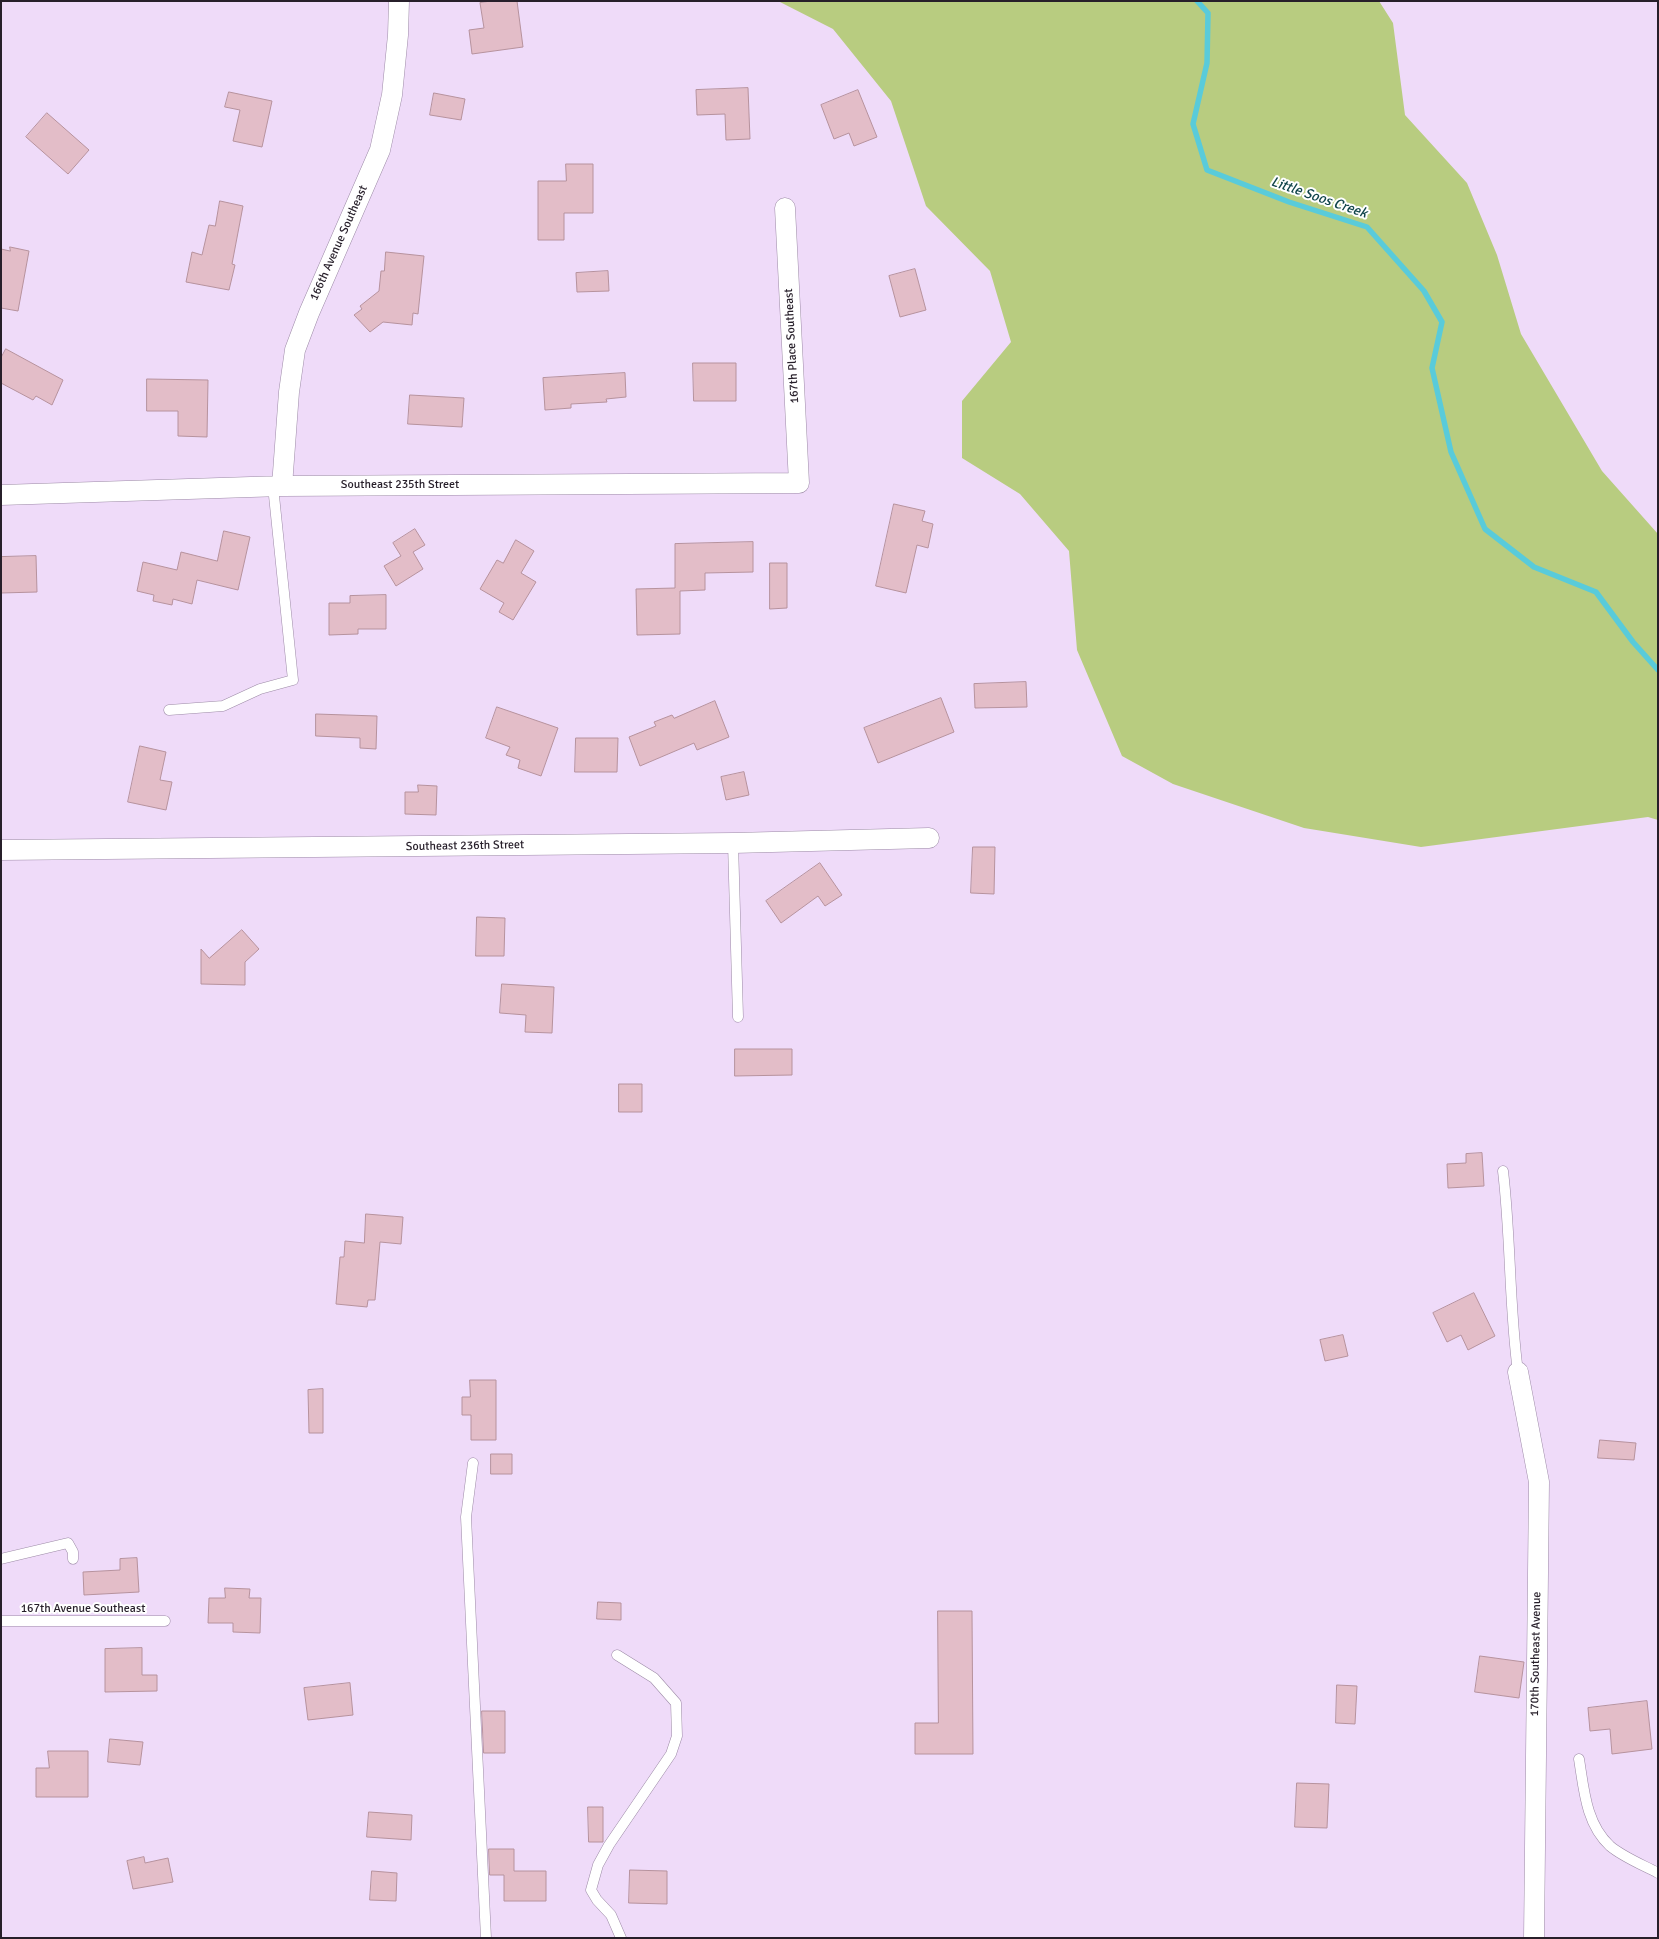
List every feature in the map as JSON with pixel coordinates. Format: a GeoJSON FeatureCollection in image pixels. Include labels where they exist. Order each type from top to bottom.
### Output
{"type":"FeatureCollection","features":[{"type":"Feature","properties":{"kind":"street","name":"166th Avenue Southeast"},"geometry":{"type":"LineString","coordinates":[[278,486],[295,350],[309,313],[380,150],[392,95],[398,35],[399,1]]}},
{"type":"Feature","properties":{"kind":"street","name":"167th Place Southeast"},"geometry":{"type":"LineString","coordinates":[[785,208],[799,483]]}},
{"type":"Feature","properties":{"kind":"street","name":"Southeast 235th Street"},"geometry":{"type":"LineString","coordinates":[[1,495],[278,486],[799,483]]}},
{"type":"Feature","properties":{"kind":"street","name":"Southeast 236th Street"},"geometry":{"type":"LineString","coordinates":[[1,850],[734,844],[928,838]]}},
{"type":"Feature","properties":{"kind":"street","name":"170th Southeast Avenue"},"geometry":{"type":"LineString","coordinates":[[1518,1372],[1539,1482],[1534,1938]]}},
{"type":"Feature","properties":{"kind":"lane"},"geometry":{"type":"LineString","coordinates":[[169,710],[223,706],[260,689],[293,680],[278,486]]}},
{"type":"Feature","properties":{"kind":"lane"},"geometry":{"type":"LineString","coordinates":[[734,844],[738,1017]]}},
{"type":"Feature","properties":{"kind":"lane"},"geometry":{"type":"LineString","coordinates":[[1503,1171],[1508,1215],[1513,1332],[1518,1372]]}},
{"type":"Feature","properties":{"kind":"lane"},"geometry":{"type":"LineString","coordinates":[[473,1464],[466,1517],[486,1938]]}},
{"type":"Feature","properties":{"kind":"lane"},"geometry":{"type":"LineString","coordinates":[[1,1559],[68,1543],[73,1552],[73,1559]]}},
{"type":"Feature","properties":{"kind":"lane","name":"167th Avenue Southeast"},"geometry":{"type":"LineString","coordinates":[[1,1621],[165,1621]]}},
{"type":"Feature","properties":{"kind":"lane"},"geometry":{"type":"LineString","coordinates":[[617,1655],[654,1678],[676,1703],[677,1736],[671,1754],[609,1845],[598,1865],[591,1890],[597,1900],[611,1915],[621,1938]]}},
{"type":"Feature","properties":{"kind":"lane"},"geometry":{"type":"LineString","coordinates":[[1579,1759],[1589,1815],[1600,1835],[1611,1847],[1658,1873]]}},
{"type":"Feature","properties":{"kind":"green space"},"geometry":{"type":"Polygon","coordinates":[[[778,1],[1379,1],[1393,23],[1405,115],[1467,183],[1497,255],[1521,334],[1602,471],[1658,534],[1658,820],[1648,817],[1421,847],[1304,828],[1173,784],[1122,756],[1077,650],[1069,551],[1020,494],[962,458],[962,401],[1011,342],[990,271],[926,206],[891,101],[833,29],[778,1]]]}},
{"type":"Feature","properties":{"kind":"building"},"geometry":{"type":"Polygon","coordinates":[[[517,1],[523,47],[472,54],[469,30],[484,28],[480,3],[517,1]]]}},
{"type":"Feature","properties":{"kind":"building"},"geometry":{"type":"Polygon","coordinates":[[[748,88],[750,139],[726,140],[725,114],[697,115],[696,90],[748,88]]]}},
{"type":"Feature","properties":{"kind":"building"},"geometry":{"type":"Polygon","coordinates":[[[858,90],[877,137],[854,146],[849,133],[834,139],[821,105],[858,90]]]}},
{"type":"Feature","properties":{"kind":"building"},"geometry":{"type":"Polygon","coordinates":[[[229,92],[272,101],[262,147],[233,141],[240,110],[225,107],[229,92]]]}},
{"type":"Feature","properties":{"kind":"building"},"geometry":{"type":"Polygon","coordinates":[[[434,93],[465,99],[461,120],[430,115],[434,93]]]}},
{"type":"Feature","properties":{"kind":"building"},"geometry":{"type":"Polygon","coordinates":[[[47,113],[89,150],[68,174],[26,137],[47,113]]]}},
{"type":"Feature","properties":{"kind":"building"},"geometry":{"type":"Polygon","coordinates":[[[566,164],[593,164],[593,213],[564,213],[564,240],[538,240],[538,181],[566,181],[566,164]]]}},
{"type":"Feature","properties":{"kind":"building"},"geometry":{"type":"Polygon","coordinates":[[[220,201],[243,206],[232,264],[235,265],[229,290],[186,282],[192,252],[202,255],[209,225],[215,226],[220,201]]]}},
{"type":"Feature","properties":{"kind":"building"},"geometry":{"type":"Polygon","coordinates":[[[10,247],[29,251],[18,311],[1,308],[1,249],[10,251],[10,247]]]}},
{"type":"Feature","properties":{"kind":"building"},"geometry":{"type":"Polygon","coordinates":[[[386,252],[424,256],[418,314],[413,313],[412,325],[383,322],[370,332],[354,315],[362,309],[360,306],[379,291],[381,271],[384,271],[386,252]]]}},
{"type":"Feature","properties":{"kind":"building"},"geometry":{"type":"Polygon","coordinates":[[[915,269],[926,310],[900,317],[889,276],[915,269]]]}},
{"type":"Feature","properties":{"kind":"building"},"geometry":{"type":"Polygon","coordinates":[[[608,271],[609,291],[577,292],[576,273],[608,271]]]}},
{"type":"Feature","properties":{"kind":"building"},"geometry":{"type":"Polygon","coordinates":[[[6,349],[63,380],[52,405],[36,396],[33,400],[1,383],[1,358],[6,349]]]}},
{"type":"Feature","properties":{"kind":"building"},"geometry":{"type":"Polygon","coordinates":[[[693,363],[736,363],[736,401],[694,401],[693,363]]]}},
{"type":"Feature","properties":{"kind":"building"},"geometry":{"type":"Polygon","coordinates":[[[625,373],[626,397],[606,399],[607,402],[571,404],[571,408],[545,410],[543,378],[625,373]]]}},
{"type":"Feature","properties":{"kind":"building"},"geometry":{"type":"Polygon","coordinates":[[[147,379],[208,380],[207,437],[178,436],[178,411],[147,411],[147,379]]]}},
{"type":"Feature","properties":{"kind":"building"},"geometry":{"type":"Polygon","coordinates":[[[410,395],[464,398],[462,427],[408,424],[410,395]]]}},
{"type":"Feature","properties":{"kind":"building"},"geometry":{"type":"Polygon","coordinates":[[[894,504],[925,511],[922,521],[933,524],[928,548],[917,545],[906,593],[876,586],[894,504]]]}},
{"type":"Feature","properties":{"kind":"building"},"geometry":{"type":"Polygon","coordinates":[[[415,529],[425,545],[413,552],[423,569],[396,586],[384,566],[401,556],[393,543],[415,529]]]}},
{"type":"Feature","properties":{"kind":"building"},"geometry":{"type":"Polygon","coordinates":[[[224,531],[250,537],[238,590],[197,580],[192,604],[173,599],[172,605],[153,601],[154,595],[137,591],[143,562],[177,570],[181,552],[217,561],[224,531]]]}},
{"type":"Feature","properties":{"kind":"building"},"geometry":{"type":"Polygon","coordinates":[[[516,540],[534,551],[521,573],[536,582],[513,620],[499,612],[504,603],[480,589],[497,560],[503,563],[516,540]]]}},
{"type":"Feature","properties":{"kind":"building"},"geometry":{"type":"Polygon","coordinates":[[[753,542],[753,572],[705,573],[705,590],[680,591],[680,634],[637,635],[636,589],[675,588],[675,544],[753,542]]]}},
{"type":"Feature","properties":{"kind":"building"},"geometry":{"type":"Polygon","coordinates":[[[36,556],[37,592],[1,593],[1,557],[36,556]]]}},
{"type":"Feature","properties":{"kind":"building"},"geometry":{"type":"Polygon","coordinates":[[[770,563],[787,563],[787,608],[770,609],[770,563]]]}},
{"type":"Feature","properties":{"kind":"building"},"geometry":{"type":"Polygon","coordinates":[[[386,595],[386,629],[358,629],[358,634],[329,635],[329,603],[350,603],[350,596],[386,595]]]}},
{"type":"Feature","properties":{"kind":"building"},"geometry":{"type":"Polygon","coordinates":[[[1026,682],[1027,707],[975,708],[974,684],[1026,682]]]}},
{"type":"Feature","properties":{"kind":"building"},"geometry":{"type":"Polygon","coordinates":[[[941,698],[954,732],[878,763],[864,728],[941,698]]]}},
{"type":"Feature","properties":{"kind":"building"},"geometry":{"type":"Polygon","coordinates":[[[715,701],[729,737],[697,750],[694,743],[640,766],[629,737],[656,726],[654,722],[672,715],[674,718],[715,701]]]}},
{"type":"Feature","properties":{"kind":"building"},"geometry":{"type":"Polygon","coordinates":[[[497,707],[558,728],[541,776],[518,768],[520,760],[506,755],[510,747],[486,738],[497,707]]]}},
{"type":"Feature","properties":{"kind":"building"},"geometry":{"type":"Polygon","coordinates":[[[316,714],[377,716],[376,749],[360,748],[360,738],[316,736],[316,714]]]}},
{"type":"Feature","properties":{"kind":"building"},"geometry":{"type":"Polygon","coordinates":[[[576,738],[618,738],[617,772],[575,772],[576,738]]]}},
{"type":"Feature","properties":{"kind":"building"},"geometry":{"type":"Polygon","coordinates":[[[140,746],[166,752],[160,780],[172,782],[166,810],[128,802],[140,746]]]}},
{"type":"Feature","properties":{"kind":"building"},"geometry":{"type":"Polygon","coordinates":[[[744,772],[749,795],[726,800],[721,777],[744,772]]]}},
{"type":"Feature","properties":{"kind":"building"},"geometry":{"type":"Polygon","coordinates":[[[418,785],[437,786],[436,815],[405,814],[405,792],[418,792],[418,785]]]}},
{"type":"Feature","properties":{"kind":"building"},"geometry":{"type":"Polygon","coordinates":[[[973,847],[995,847],[994,894],[971,893],[973,847]]]}},
{"type":"Feature","properties":{"kind":"building"},"geometry":{"type":"Polygon","coordinates":[[[820,863],[842,895],[825,906],[818,896],[781,923],[766,901],[820,863]]]}},
{"type":"Feature","properties":{"kind":"building"},"geometry":{"type":"Polygon","coordinates":[[[477,917],[505,918],[504,956],[476,956],[477,917]]]}},
{"type":"Feature","properties":{"kind":"building"},"geometry":{"type":"Polygon","coordinates":[[[242,930],[259,949],[245,962],[245,985],[201,984],[201,949],[209,958],[242,930]]]}},
{"type":"Feature","properties":{"kind":"building"},"geometry":{"type":"Polygon","coordinates":[[[502,984],[554,987],[552,1033],[525,1032],[526,1015],[500,1013],[502,984]]]}},
{"type":"Feature","properties":{"kind":"building"},"geometry":{"type":"Polygon","coordinates":[[[735,1049],[792,1049],[792,1075],[735,1076],[735,1049]]]}},
{"type":"Feature","properties":{"kind":"building"},"geometry":{"type":"Polygon","coordinates":[[[619,1084],[642,1084],[642,1112],[619,1112],[619,1084]]]}},
{"type":"Feature","properties":{"kind":"building"},"geometry":{"type":"Polygon","coordinates":[[[1482,1153],[1484,1186],[1448,1188],[1447,1164],[1466,1163],[1466,1154],[1482,1153]]]}},
{"type":"Feature","properties":{"kind":"building"},"geometry":{"type":"Polygon","coordinates":[[[366,1214],[403,1217],[401,1244],[380,1242],[375,1300],[368,1300],[367,1307],[336,1304],[340,1257],[344,1257],[345,1241],[364,1243],[366,1214]]]}},
{"type":"Feature","properties":{"kind":"building"},"geometry":{"type":"Polygon","coordinates":[[[1474,1293],[1495,1336],[1468,1350],[1461,1335],[1447,1342],[1433,1313],[1474,1293]]]}},
{"type":"Feature","properties":{"kind":"building"},"geometry":{"type":"Polygon","coordinates":[[[1343,1335],[1348,1356],[1325,1361],[1320,1340],[1343,1335]]]}},
{"type":"Feature","properties":{"kind":"building"},"geometry":{"type":"Polygon","coordinates":[[[470,1380],[496,1380],[496,1440],[471,1440],[471,1415],[462,1415],[462,1397],[470,1397],[470,1380]]]}},
{"type":"Feature","properties":{"kind":"building"},"geometry":{"type":"Polygon","coordinates":[[[323,1389],[323,1433],[309,1433],[308,1390],[323,1389]]]}},
{"type":"Feature","properties":{"kind":"building"},"geometry":{"type":"Polygon","coordinates":[[[1600,1440],[1636,1443],[1634,1460],[1598,1458],[1600,1440]]]}},
{"type":"Feature","properties":{"kind":"building"},"geometry":{"type":"Polygon","coordinates":[[[491,1454],[512,1454],[512,1474],[491,1474],[491,1454]]]}},
{"type":"Feature","properties":{"kind":"building"},"geometry":{"type":"Polygon","coordinates":[[[137,1558],[139,1592],[84,1595],[83,1572],[120,1570],[120,1559],[137,1558]]]}},
{"type":"Feature","properties":{"kind":"building"},"geometry":{"type":"Polygon","coordinates":[[[225,1588],[250,1589],[249,1598],[261,1598],[260,1633],[233,1632],[233,1623],[208,1623],[209,1598],[225,1598],[225,1588]]]}},
{"type":"Feature","properties":{"kind":"building"},"geometry":{"type":"Polygon","coordinates":[[[598,1602],[621,1603],[621,1620],[597,1619],[598,1602]]]}},
{"type":"Feature","properties":{"kind":"building"},"geometry":{"type":"Polygon","coordinates":[[[938,1611],[972,1611],[973,1754],[915,1754],[915,1723],[938,1723],[938,1611]]]}},
{"type":"Feature","properties":{"kind":"building"},"geometry":{"type":"Polygon","coordinates":[[[142,1648],[142,1675],[157,1675],[157,1691],[105,1692],[105,1649],[142,1648]]]}},
{"type":"Feature","properties":{"kind":"building"},"geometry":{"type":"Polygon","coordinates":[[[1480,1656],[1524,1662],[1519,1698],[1475,1692],[1480,1656]]]}},
{"type":"Feature","properties":{"kind":"building"},"geometry":{"type":"Polygon","coordinates":[[[350,1683],[353,1715],[308,1720],[304,1688],[350,1683]]]}},
{"type":"Feature","properties":{"kind":"building"},"geometry":{"type":"Polygon","coordinates":[[[1337,1685],[1357,1686],[1355,1724],[1336,1723],[1337,1685]]]}},
{"type":"Feature","properties":{"kind":"building"},"geometry":{"type":"Polygon","coordinates":[[[1647,1701],[1652,1749],[1612,1754],[1610,1729],[1590,1731],[1588,1708],[1647,1701]]]}},
{"type":"Feature","properties":{"kind":"building"},"geometry":{"type":"Polygon","coordinates":[[[482,1711],[505,1711],[505,1753],[484,1753],[482,1711]]]}},
{"type":"Feature","properties":{"kind":"building"},"geometry":{"type":"Polygon","coordinates":[[[110,1739],[143,1742],[140,1765],[108,1762],[110,1739]]]}},
{"type":"Feature","properties":{"kind":"building"},"geometry":{"type":"Polygon","coordinates":[[[48,1751],[88,1751],[88,1797],[36,1797],[36,1768],[49,1768],[48,1751]]]}},
{"type":"Feature","properties":{"kind":"building"},"geometry":{"type":"Polygon","coordinates":[[[1297,1783],[1329,1784],[1327,1828],[1295,1827],[1297,1783]]]}},
{"type":"Feature","properties":{"kind":"building"},"geometry":{"type":"Polygon","coordinates":[[[588,1807],[603,1807],[603,1842],[589,1842],[588,1807]]]}},
{"type":"Feature","properties":{"kind":"building"},"geometry":{"type":"Polygon","coordinates":[[[369,1812],[412,1815],[411,1840],[367,1837],[369,1812]]]}},
{"type":"Feature","properties":{"kind":"building"},"geometry":{"type":"Polygon","coordinates":[[[489,1849],[514,1849],[514,1871],[546,1871],[546,1901],[504,1901],[504,1875],[490,1875],[489,1849]]]}},
{"type":"Feature","properties":{"kind":"building"},"geometry":{"type":"Polygon","coordinates":[[[144,1857],[145,1863],[168,1858],[173,1882],[133,1889],[127,1861],[144,1857]]]}},
{"type":"Feature","properties":{"kind":"building"},"geometry":{"type":"Polygon","coordinates":[[[630,1870],[667,1871],[667,1904],[629,1903],[630,1870]]]}},
{"type":"Feature","properties":{"kind":"building"},"geometry":{"type":"Polygon","coordinates":[[[372,1871],[397,1873],[396,1901],[370,1900],[372,1871]]]}},
{"type":"Feature","properties":{"kind":"waterway","name":"Little Soos Creek"},"geometry":{"type":"LineString","coordinates":[[1197,1],[1208,13],[1207,63],[1193,124],[1207,170],[1289,202],[1367,227],[1424,291],[1442,322],[1432,368],[1451,452],[1485,529],[1534,567],[1596,592],[1633,642],[1658,670]]}}]}
